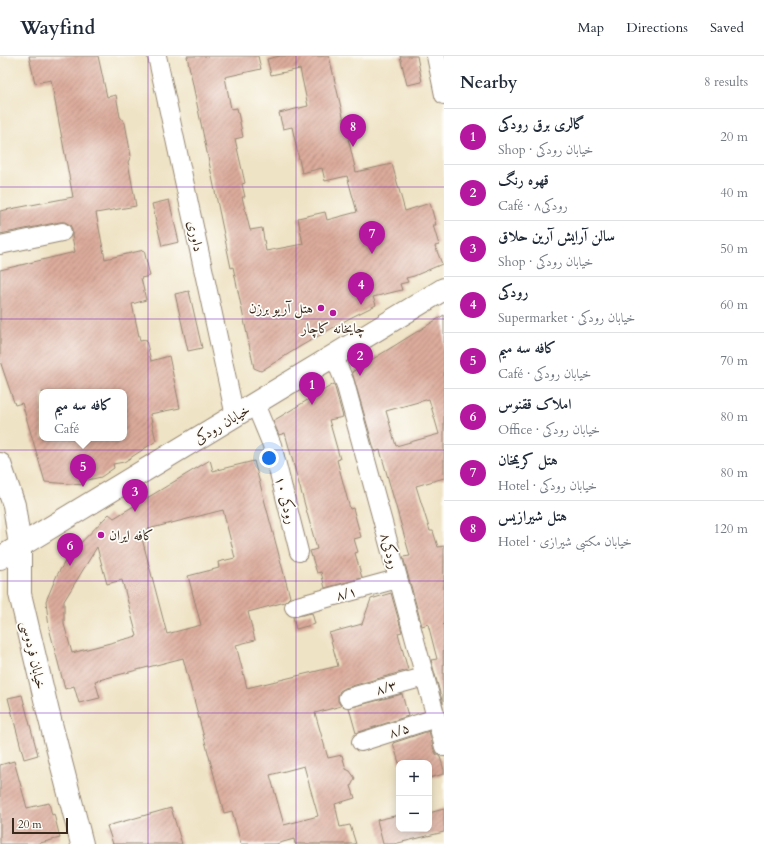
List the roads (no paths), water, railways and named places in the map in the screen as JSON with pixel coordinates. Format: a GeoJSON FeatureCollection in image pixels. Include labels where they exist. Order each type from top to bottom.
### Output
{"type":"FeatureCollection","features":[{"type":"Feature","properties":{"kind":"street","name":"داوری"},"geometry":{"type":"LineString","coordinates":[[157,56],[235,416]]}},
{"type":"Feature","properties":{"kind":"street"},"geometry":{"type":"LineString","coordinates":[[436,56],[444,95]]}},
{"type":"Feature","properties":{"kind":"street"},"geometry":{"type":"LineString","coordinates":[[0,245],[62,232]]}},
{"type":"Feature","properties":{"kind":"street","name":"خیابان رودکی"},"geometry":{"type":"LineString","coordinates":[[0,558],[444,289]]}},
{"type":"Feature","properties":{"kind":"street","name":"رودکی۸"},"geometry":{"type":"LineString","coordinates":[[334,356],[345,383],[397,579],[444,747]]}},
{"type":"Feature","properties":{"kind":"street","name":"رودکی ۱۰"},"geometry":{"type":"LineString","coordinates":[[255,404],[272,445],[299,552]]}},
{"type":"Feature","properties":{"kind":"street","name":"خیابان فردوسی"},"geometry":{"type":"LineString","coordinates":[[0,464],[14,505],[20,546],[20,594],[50,720],[82,844]]}},
{"type":"Feature","properties":{"kind":"street","name":"۸/۱"},"geometry":{"type":"LineString","coordinates":[[294,607],[397,579]]}},
{"type":"Feature","properties":{"kind":"street","name":"۸/۳"},"geometry":{"type":"LineString","coordinates":[[348,698],[424,676]]}},
{"type":"Feature","properties":{"kind":"street","name":"۸/۵"},"geometry":{"type":"LineString","coordinates":[[361,742],[436,718]]}},
{"type":"Feature","properties":{"kind":"place","name":"هتل شیرازیس"},"geometry":{"type":"Point","coordinates":[353,147]}},
{"type":"Feature","properties":{"kind":"place","name":"هتل کریمخان"},"geometry":{"type":"Point","coordinates":[372,254]}},
{"type":"Feature","properties":{"kind":"place","name":"رودکی"},"geometry":{"type":"Point","coordinates":[361,305]}},
{"type":"Feature","properties":{"kind":"place","name":"هتل آریو برزن"},"geometry":{"type":"Point","coordinates":[321,308]}},
{"type":"Feature","properties":{"kind":"place","name":"چایخانه کاچار"},"geometry":{"type":"Point","coordinates":[333,313]}},
{"type":"Feature","properties":{"kind":"place","name":"قهوه رنگ"},"geometry":{"type":"Point","coordinates":[360,376]}},
{"type":"Feature","properties":{"kind":"place","name":"گالری برق رودکی"},"geometry":{"type":"Point","coordinates":[312,405]}},
{"type":"Feature","properties":{"kind":"place","name":"کافه سه میم"},"geometry":{"type":"Point","coordinates":[83,487]}},
{"type":"Feature","properties":{"kind":"place","name":"سالن آرایش آرین حلاق"},"geometry":{"type":"Point","coordinates":[135,512]}},
{"type":"Feature","properties":{"kind":"place","name":"کافه ایران"},"geometry":{"type":"Point","coordinates":[101,535]}},
{"type":"Feature","properties":{"kind":"place","name":"املاک ققنوس"},"geometry":{"type":"Point","coordinates":[70,566]}}]}
